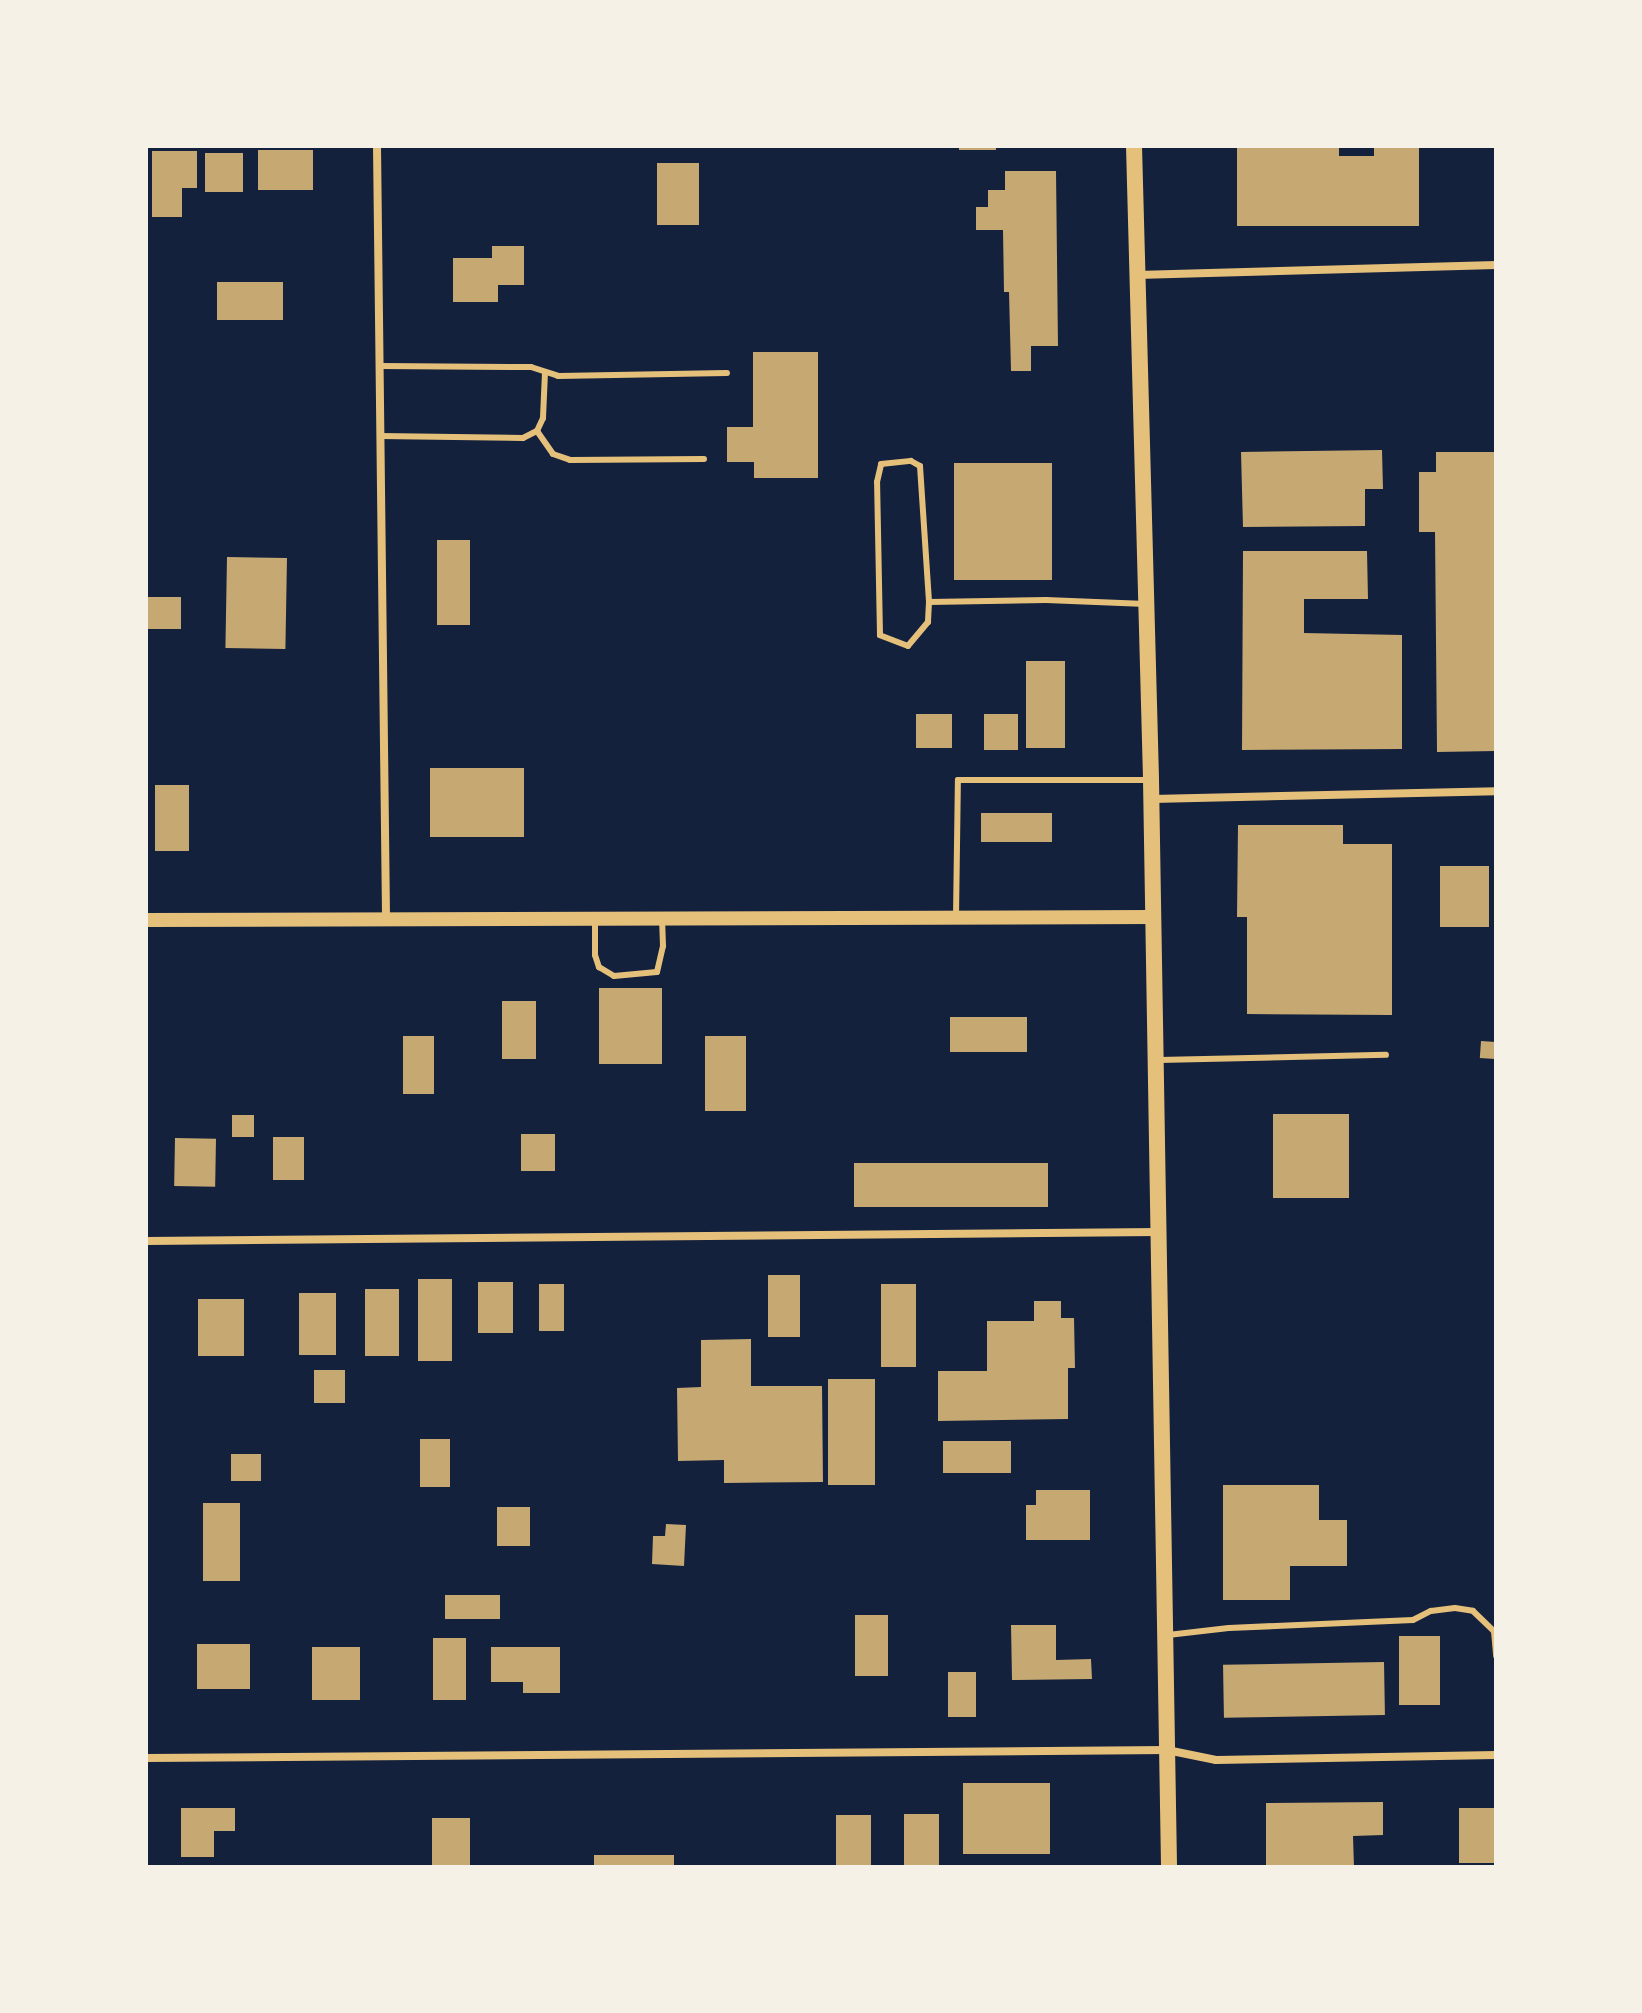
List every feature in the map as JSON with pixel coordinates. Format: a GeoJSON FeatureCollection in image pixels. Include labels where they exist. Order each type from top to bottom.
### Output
{"type":"FeatureCollection","features":[{"type":"Feature","properties":{"kind":"main road"},"geometry":{"type":"LineString","coordinates":[[1134,146],[1151,780],[1169,1867]]}},
{"type":"Feature","properties":{"kind":"street"},"geometry":{"type":"LineString","coordinates":[[377,146],[386,917]]}},
{"type":"Feature","properties":{"kind":"street"},"geometry":{"type":"LineString","coordinates":[[1136,275],[1496,265]]}},
{"type":"Feature","properties":{"kind":"street"},"geometry":{"type":"LineString","coordinates":[[1151,799],[1496,791]]}},
{"type":"Feature","properties":{"kind":"street"},"geometry":{"type":"LineString","coordinates":[[146,920],[1153,917]]}},
{"type":"Feature","properties":{"kind":"street"},"geometry":{"type":"LineString","coordinates":[[146,1241],[1158,1232]]}},
{"type":"Feature","properties":{"kind":"street"},"geometry":{"type":"LineString","coordinates":[[146,1758],[1167,1750],[1216,1760],[1496,1755]]}},
{"type":"Feature","properties":{"kind":"lane"},"geometry":{"type":"LineString","coordinates":[[380,366],[531,367],[558,376],[727,373]]}},
{"type":"Feature","properties":{"kind":"lane"},"geometry":{"type":"LineString","coordinates":[[380,436],[523,438],[537,431],[543,418],[545,372]]}},
{"type":"Feature","properties":{"kind":"lane"},"geometry":{"type":"LineString","coordinates":[[537,431],[553,454],[570,460],[704,459]]}},
{"type":"Feature","properties":{"kind":"lane"},"geometry":{"type":"LineString","coordinates":[[911,461],[920,466],[929,602],[928,622],[908,646],[880,635],[877,482],[881,464],[911,461]]}},
{"type":"Feature","properties":{"kind":"lane"},"geometry":{"type":"LineString","coordinates":[[929,602],[1046,600],[1146,604]]}},
{"type":"Feature","properties":{"kind":"lane"},"geometry":{"type":"LineString","coordinates":[[956,917],[958,780],[1151,780]]}},
{"type":"Feature","properties":{"kind":"lane"},"geometry":{"type":"LineString","coordinates":[[595,917],[595,955],[599,967],[614,976],[657,972],[663,946],[662,917]]}},
{"type":"Feature","properties":{"kind":"lane"},"geometry":{"type":"LineString","coordinates":[[1155,1060],[1386,1055]]}},
{"type":"Feature","properties":{"kind":"lane"},"geometry":{"type":"LineString","coordinates":[[1165,1636],[1229,1628],[1413,1620],[1431,1611],[1455,1608],[1473,1611],[1494,1631],[1496,1656]]}},
{"type":"Feature","properties":{"kind":"building"},"geometry":{"type":"Polygon","coordinates":[[[959,146],[996,146],[996,150],[959,150],[959,146]]]}},
{"type":"Feature","properties":{"kind":"building"},"geometry":{"type":"Polygon","coordinates":[[[1237,146],[1339,146],[1339,156],[1374,156],[1374,146],[1419,146],[1419,226],[1237,226],[1237,146]]]}},
{"type":"Feature","properties":{"kind":"building"},"geometry":{"type":"Polygon","coordinates":[[[258,150],[313,150],[313,190],[258,190],[258,150]]]}},
{"type":"Feature","properties":{"kind":"building"},"geometry":{"type":"Polygon","coordinates":[[[152,151],[197,151],[197,188],[182,188],[182,217],[152,217],[152,151]]]}},
{"type":"Feature","properties":{"kind":"building"},"geometry":{"type":"Polygon","coordinates":[[[205,153],[243,153],[243,192],[205,192],[205,153]]]}},
{"type":"Feature","properties":{"kind":"building"},"geometry":{"type":"Polygon","coordinates":[[[657,163],[699,163],[699,225],[657,225],[657,163]]]}},
{"type":"Feature","properties":{"kind":"building"},"geometry":{"type":"Polygon","coordinates":[[[1005,171],[1056,171],[1058,346],[1031,346],[1031,371],[1011,371],[1009,292],[1004,292],[1003,230],[976,230],[976,207],[988,207],[988,190],[1005,190],[1005,171]]]}},
{"type":"Feature","properties":{"kind":"building"},"geometry":{"type":"Polygon","coordinates":[[[492,246],[524,246],[524,285],[498,285],[498,302],[453,302],[453,258],[492,258],[492,246]]]}},
{"type":"Feature","properties":{"kind":"building"},"geometry":{"type":"Polygon","coordinates":[[[217,282],[283,282],[283,320],[217,320],[217,282]]]}},
{"type":"Feature","properties":{"kind":"building"},"geometry":{"type":"Polygon","coordinates":[[[753,352],[818,352],[818,478],[754,478],[754,462],[727,462],[727,427],[753,427],[753,352]]]}},
{"type":"Feature","properties":{"kind":"building"},"geometry":{"type":"Polygon","coordinates":[[[1382,450],[1383,489],[1365,489],[1365,526],[1243,527],[1241,452],[1382,450]]]}},
{"type":"Feature","properties":{"kind":"building"},"geometry":{"type":"Polygon","coordinates":[[[1436,452],[1496,452],[1496,751],[1437,752],[1435,532],[1419,532],[1419,472],[1436,472],[1436,452]]]}},
{"type":"Feature","properties":{"kind":"building"},"geometry":{"type":"Polygon","coordinates":[[[954,463],[1052,463],[1052,580],[954,580],[954,463]]]}},
{"type":"Feature","properties":{"kind":"building"},"geometry":{"type":"Polygon","coordinates":[[[437,540],[470,540],[470,625],[437,625],[437,540]]]}},
{"type":"Feature","properties":{"kind":"building"},"geometry":{"type":"Polygon","coordinates":[[[1243,551],[1367,551],[1368,599],[1304,599],[1304,633],[1402,635],[1402,749],[1242,750],[1243,551]]]}},
{"type":"Feature","properties":{"kind":"building"},"geometry":{"type":"Polygon","coordinates":[[[227,557],[287,558],[285,649],[225,648],[227,557]]]}},
{"type":"Feature","properties":{"kind":"building"},"geometry":{"type":"Polygon","coordinates":[[[146,597],[181,597],[181,629],[146,629],[146,597]]]}},
{"type":"Feature","properties":{"kind":"building"},"geometry":{"type":"Polygon","coordinates":[[[1026,661],[1065,661],[1065,748],[1026,748],[1026,661]]]}},
{"type":"Feature","properties":{"kind":"building"},"geometry":{"type":"Polygon","coordinates":[[[916,714],[952,714],[952,748],[916,748],[916,714]]]}},
{"type":"Feature","properties":{"kind":"building"},"geometry":{"type":"Polygon","coordinates":[[[984,714],[1018,714],[1018,750],[984,750],[984,714]]]}},
{"type":"Feature","properties":{"kind":"building"},"geometry":{"type":"Polygon","coordinates":[[[430,768],[524,768],[524,837],[430,837],[430,768]]]}},
{"type":"Feature","properties":{"kind":"building"},"geometry":{"type":"Polygon","coordinates":[[[155,785],[189,785],[189,851],[155,851],[155,785]]]}},
{"type":"Feature","properties":{"kind":"building"},"geometry":{"type":"Polygon","coordinates":[[[981,813],[1052,813],[1052,842],[981,842],[981,813]]]}},
{"type":"Feature","properties":{"kind":"building"},"geometry":{"type":"Polygon","coordinates":[[[1238,825],[1343,825],[1343,844],[1392,844],[1392,1015],[1247,1014],[1247,917],[1237,917],[1238,825]]]}},
{"type":"Feature","properties":{"kind":"building"},"geometry":{"type":"Polygon","coordinates":[[[1440,866],[1489,866],[1489,927],[1440,927],[1440,866]]]}},
{"type":"Feature","properties":{"kind":"building"},"geometry":{"type":"Polygon","coordinates":[[[599,988],[662,988],[662,1064],[599,1064],[599,988]]]}},
{"type":"Feature","properties":{"kind":"building"},"geometry":{"type":"Polygon","coordinates":[[[502,1001],[536,1001],[536,1059],[502,1059],[502,1001]]]}},
{"type":"Feature","properties":{"kind":"building"},"geometry":{"type":"Polygon","coordinates":[[[950,1017],[1027,1017],[1027,1052],[950,1052],[950,1017]]]}},
{"type":"Feature","properties":{"kind":"building"},"geometry":{"type":"Polygon","coordinates":[[[403,1036],[434,1036],[434,1094],[403,1094],[403,1036]]]}},
{"type":"Feature","properties":{"kind":"building"},"geometry":{"type":"Polygon","coordinates":[[[705,1036],[746,1036],[746,1111],[705,1111],[705,1036]]]}},
{"type":"Feature","properties":{"kind":"building"},"geometry":{"type":"Polygon","coordinates":[[[1481,1041],[1496,1042],[1495,1059],[1480,1058],[1481,1041]]]}},
{"type":"Feature","properties":{"kind":"building"},"geometry":{"type":"Polygon","coordinates":[[[1273,1114],[1349,1114],[1349,1198],[1273,1198],[1273,1114]]]}},
{"type":"Feature","properties":{"kind":"building"},"geometry":{"type":"Polygon","coordinates":[[[232,1115],[254,1115],[254,1137],[232,1137],[232,1115]]]}},
{"type":"Feature","properties":{"kind":"building"},"geometry":{"type":"Polygon","coordinates":[[[521,1134],[555,1134],[555,1171],[521,1171],[521,1134]]]}},
{"type":"Feature","properties":{"kind":"building"},"geometry":{"type":"Polygon","coordinates":[[[273,1137],[304,1137],[304,1180],[273,1180],[273,1137]]]}},
{"type":"Feature","properties":{"kind":"building"},"geometry":{"type":"Polygon","coordinates":[[[175,1138],[216,1139],[215,1187],[174,1186],[175,1138]]]}},
{"type":"Feature","properties":{"kind":"building"},"geometry":{"type":"Polygon","coordinates":[[[854,1163],[1048,1163],[1048,1207],[854,1207],[854,1163]]]}},
{"type":"Feature","properties":{"kind":"building"},"geometry":{"type":"Polygon","coordinates":[[[768,1275],[800,1275],[800,1337],[768,1337],[768,1275]]]}},
{"type":"Feature","properties":{"kind":"building"},"geometry":{"type":"Polygon","coordinates":[[[418,1279],[452,1279],[452,1361],[418,1361],[418,1279]]]}},
{"type":"Feature","properties":{"kind":"building"},"geometry":{"type":"Polygon","coordinates":[[[478,1282],[513,1282],[513,1333],[478,1333],[478,1282]]]}},
{"type":"Feature","properties":{"kind":"building"},"geometry":{"type":"Polygon","coordinates":[[[539,1284],[564,1284],[564,1331],[539,1331],[539,1284]]]}},
{"type":"Feature","properties":{"kind":"building"},"geometry":{"type":"Polygon","coordinates":[[[881,1284],[916,1284],[916,1367],[881,1367],[881,1284]]]}},
{"type":"Feature","properties":{"kind":"building"},"geometry":{"type":"Polygon","coordinates":[[[365,1289],[399,1289],[399,1356],[365,1356],[365,1289]]]}},
{"type":"Feature","properties":{"kind":"building"},"geometry":{"type":"Polygon","coordinates":[[[299,1293],[336,1293],[336,1355],[299,1355],[299,1293]]]}},
{"type":"Feature","properties":{"kind":"building"},"geometry":{"type":"Polygon","coordinates":[[[198,1299],[244,1299],[244,1356],[198,1356],[198,1299]]]}},
{"type":"Feature","properties":{"kind":"building"},"geometry":{"type":"Polygon","coordinates":[[[1034,1301],[1061,1301],[1061,1318],[1074,1318],[1075,1368],[1068,1368],[1068,1419],[938,1421],[938,1371],[987,1371],[987,1321],[1034,1321],[1034,1301]]]}},
{"type":"Feature","properties":{"kind":"building"},"geometry":{"type":"Polygon","coordinates":[[[751,1339],[751,1386],[822,1386],[823,1482],[724,1483],[724,1460],[678,1461],[677,1388],[701,1387],[701,1340],[751,1339]]]}},
{"type":"Feature","properties":{"kind":"building"},"geometry":{"type":"Polygon","coordinates":[[[314,1370],[345,1370],[345,1403],[314,1403],[314,1370]]]}},
{"type":"Feature","properties":{"kind":"building"},"geometry":{"type":"Polygon","coordinates":[[[828,1379],[875,1379],[875,1485],[828,1485],[828,1379]]]}},
{"type":"Feature","properties":{"kind":"building"},"geometry":{"type":"Polygon","coordinates":[[[420,1439],[450,1439],[450,1487],[420,1487],[420,1439]]]}},
{"type":"Feature","properties":{"kind":"building"},"geometry":{"type":"Polygon","coordinates":[[[943,1441],[1011,1441],[1011,1473],[943,1473],[943,1441]]]}},
{"type":"Feature","properties":{"kind":"building"},"geometry":{"type":"Polygon","coordinates":[[[231,1454],[261,1454],[261,1481],[231,1481],[231,1454]]]}},
{"type":"Feature","properties":{"kind":"building"},"geometry":{"type":"Polygon","coordinates":[[[1223,1485],[1319,1485],[1319,1520],[1347,1520],[1347,1566],[1290,1566],[1290,1600],[1223,1600],[1223,1485]]]}},
{"type":"Feature","properties":{"kind":"building"},"geometry":{"type":"Polygon","coordinates":[[[1036,1490],[1090,1490],[1090,1540],[1026,1540],[1026,1505],[1036,1505],[1036,1490]]]}},
{"type":"Feature","properties":{"kind":"building"},"geometry":{"type":"Polygon","coordinates":[[[203,1503],[240,1503],[240,1581],[203,1581],[203,1503]]]}},
{"type":"Feature","properties":{"kind":"building"},"geometry":{"type":"Polygon","coordinates":[[[497,1507],[530,1507],[530,1546],[497,1546],[497,1507]]]}},
{"type":"Feature","properties":{"kind":"building"},"geometry":{"type":"Polygon","coordinates":[[[666,1524],[686,1525],[684,1566],[652,1564],[653,1536],[665,1536],[666,1524]]]}},
{"type":"Feature","properties":{"kind":"building"},"geometry":{"type":"Polygon","coordinates":[[[445,1595],[500,1595],[500,1619],[445,1619],[445,1595]]]}},
{"type":"Feature","properties":{"kind":"building"},"geometry":{"type":"Polygon","coordinates":[[[855,1615],[888,1615],[888,1676],[855,1676],[855,1615]]]}},
{"type":"Feature","properties":{"kind":"building"},"geometry":{"type":"Polygon","coordinates":[[[1011,1625],[1056,1625],[1056,1660],[1091,1659],[1092,1679],[1012,1680],[1011,1625]]]}},
{"type":"Feature","properties":{"kind":"building"},"geometry":{"type":"Polygon","coordinates":[[[1399,1636],[1440,1636],[1440,1705],[1399,1705],[1399,1636]]]}},
{"type":"Feature","properties":{"kind":"building"},"geometry":{"type":"Polygon","coordinates":[[[433,1638],[466,1638],[466,1700],[433,1700],[433,1638]]]}},
{"type":"Feature","properties":{"kind":"building"},"geometry":{"type":"Polygon","coordinates":[[[197,1644],[250,1644],[250,1689],[197,1689],[197,1644]]]}},
{"type":"Feature","properties":{"kind":"building"},"geometry":{"type":"Polygon","coordinates":[[[312,1647],[360,1647],[360,1700],[312,1700],[312,1647]]]}},
{"type":"Feature","properties":{"kind":"building"},"geometry":{"type":"Polygon","coordinates":[[[491,1647],[560,1647],[560,1693],[523,1693],[523,1682],[491,1682],[491,1647]]]}},
{"type":"Feature","properties":{"kind":"building"},"geometry":{"type":"Polygon","coordinates":[[[1384,1662],[1385,1715],[1224,1718],[1223,1665],[1384,1662]]]}},
{"type":"Feature","properties":{"kind":"building"},"geometry":{"type":"Polygon","coordinates":[[[948,1672],[976,1672],[976,1717],[948,1717],[948,1672]]]}},
{"type":"Feature","properties":{"kind":"building"},"geometry":{"type":"Polygon","coordinates":[[[963,1783],[1050,1783],[1050,1854],[963,1854],[963,1783]]]}},
{"type":"Feature","properties":{"kind":"building"},"geometry":{"type":"Polygon","coordinates":[[[1383,1802],[1383,1835],[1353,1836],[1354,1867],[1266,1867],[1266,1803],[1383,1802]]]}},
{"type":"Feature","properties":{"kind":"building"},"geometry":{"type":"Polygon","coordinates":[[[181,1808],[235,1808],[235,1831],[214,1831],[214,1857],[181,1857],[181,1808]]]}},
{"type":"Feature","properties":{"kind":"building"},"geometry":{"type":"Polygon","coordinates":[[[1459,1808],[1496,1808],[1496,1863],[1459,1863],[1459,1808]]]}},
{"type":"Feature","properties":{"kind":"building"},"geometry":{"type":"Polygon","coordinates":[[[904,1814],[939,1814],[939,1867],[904,1867],[904,1814]]]}},
{"type":"Feature","properties":{"kind":"building"},"geometry":{"type":"Polygon","coordinates":[[[836,1815],[871,1815],[871,1867],[836,1867],[836,1815]]]}},
{"type":"Feature","properties":{"kind":"building"},"geometry":{"type":"Polygon","coordinates":[[[432,1818],[470,1818],[470,1867],[432,1867],[432,1818]]]}},
{"type":"Feature","properties":{"kind":"building"},"geometry":{"type":"Polygon","coordinates":[[[594,1855],[674,1855],[674,1867],[594,1867],[594,1855]]]}}]}
